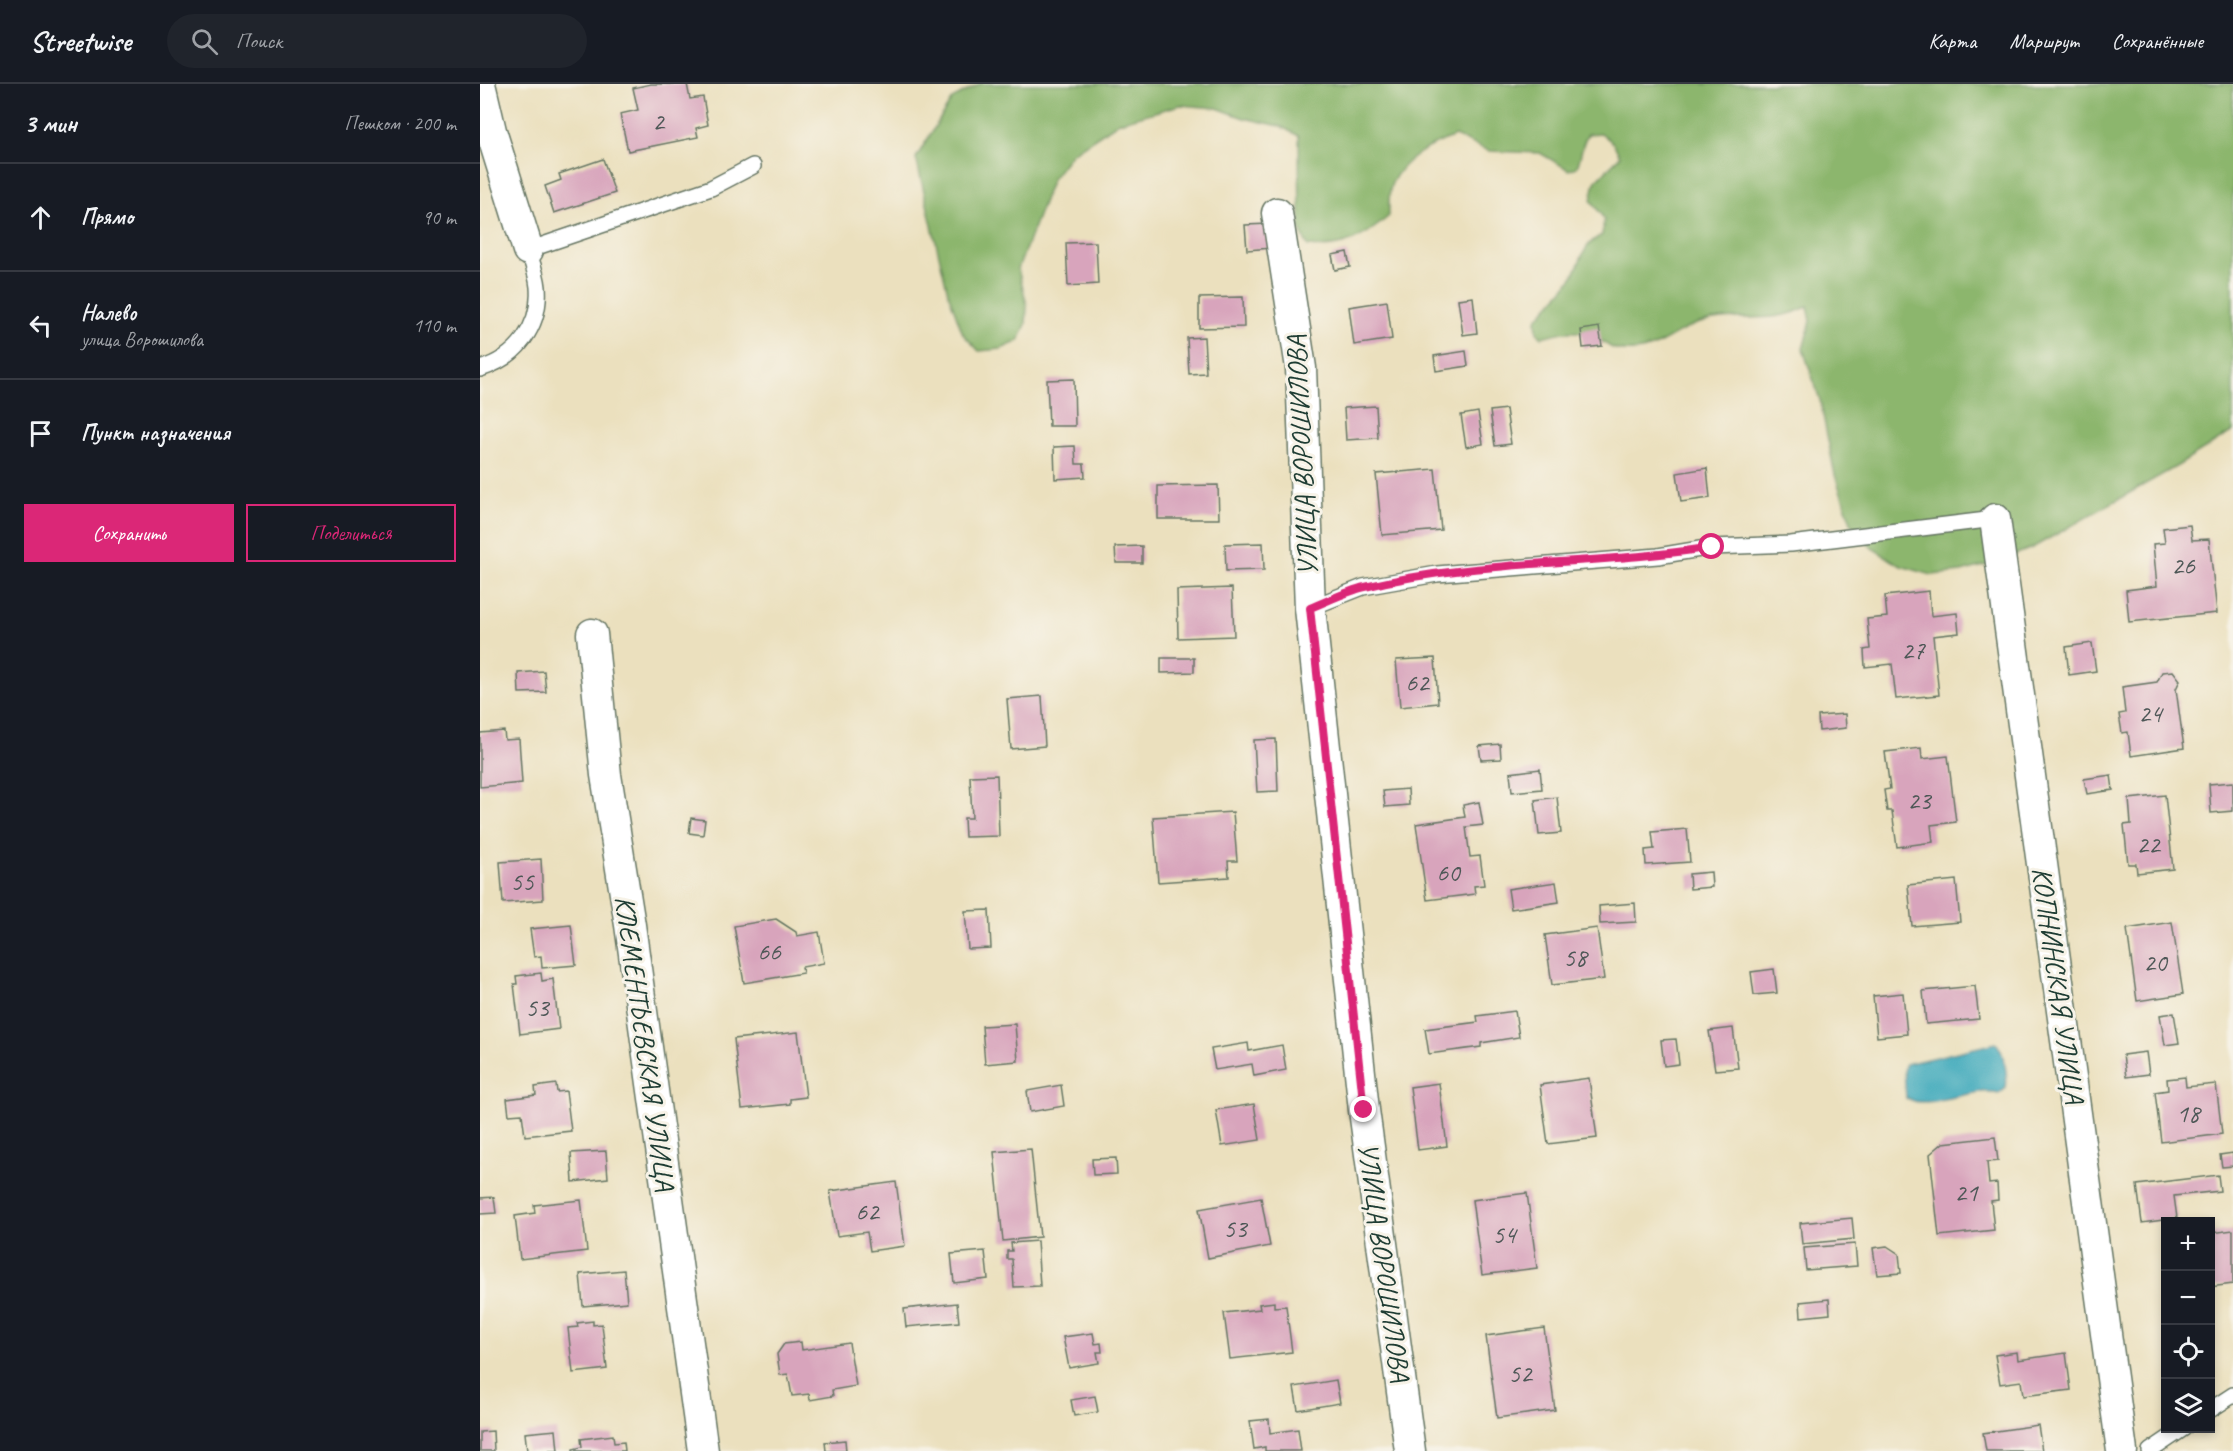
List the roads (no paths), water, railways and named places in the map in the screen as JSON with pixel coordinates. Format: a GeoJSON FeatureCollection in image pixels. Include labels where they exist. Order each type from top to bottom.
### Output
{"type":"FeatureCollection","features":[{"type":"Feature","properties":{"kind":"street"},"geometry":{"type":"LineString","coordinates":[[480,84],[491,131],[528,250]]}},
{"type":"Feature","properties":{"kind":"street","name":"УЛИЦА ВОРОШИЛОВА"},"geometry":{"type":"LineString","coordinates":[[1277,213],[1300,368],[1310,608],[1364,1110],[1410,1451]]}},
{"type":"Feature","properties":{"kind":"street","name":"КОПНИНСКАЯ УЛИЦА"},"geometry":{"type":"LineString","coordinates":[[1995,519],[2122,1451]]}},
{"type":"Feature","properties":{"kind":"street","name":"КЛЕМЕНТЬЕВСКАЯ УЛИЦА"},"geometry":{"type":"LineString","coordinates":[[592,634],[606,775],[630,925],[703,1451]]}},
{"type":"Feature","properties":{"kind":"lane"},"geometry":{"type":"LineString","coordinates":[[480,369],[491,366],[518,349],[534,324],[538,310],[538,285],[528,250],[711,188],[753,166]]}},
{"type":"Feature","properties":{"kind":"lane"},"geometry":{"type":"LineString","coordinates":[[1310,608],[1364,587],[1437,574],[1658,556],[1712,547],[1791,544],[1995,519]]}},
{"type":"Feature","properties":{"kind":"lane"},"geometry":{"type":"LineString","coordinates":[[2215,1407],[2233,1395]]}},
{"type":"Feature","properties":{"kind":"lane"},"geometry":{"type":"LineString","coordinates":[[2150,1451],[2177,1433]]}},
{"type":"Feature","properties":{"kind":"water"},"geometry":{"type":"Polygon","coordinates":[[[1996,1043],[2005,1064],[2006,1088],[2000,1093],[1981,1092],[1922,1102],[1906,1098],[1904,1068],[1906,1064],[1996,1043]]]}}]}
